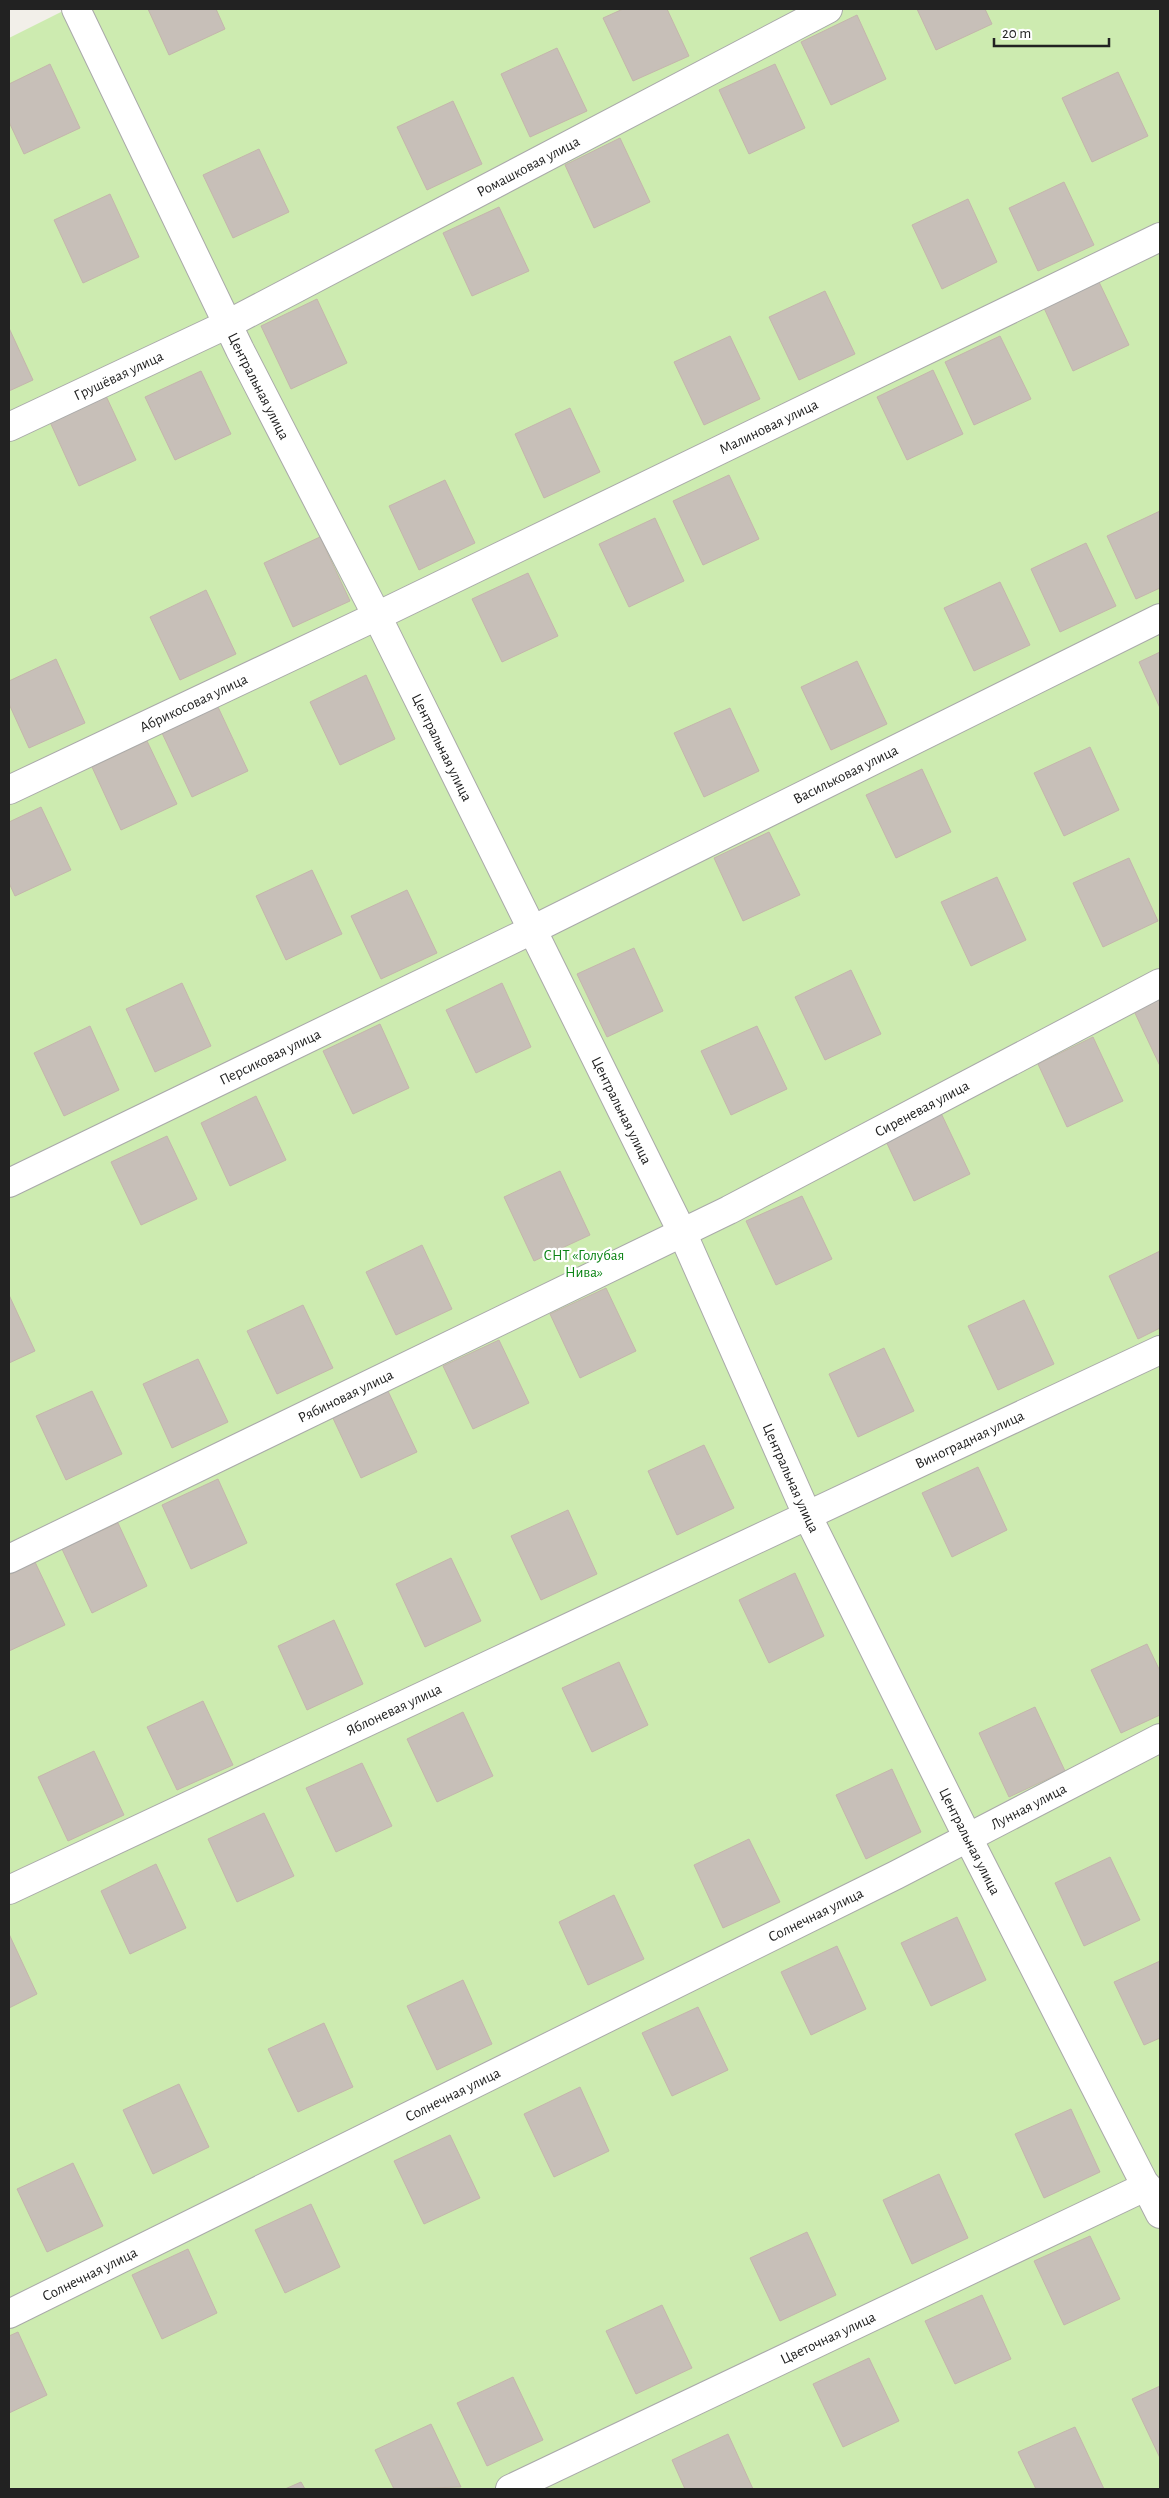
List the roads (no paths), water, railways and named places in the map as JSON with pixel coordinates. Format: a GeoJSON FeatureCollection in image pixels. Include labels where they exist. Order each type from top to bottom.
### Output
{"type":"FeatureCollection","features":[{"type":"Feature","properties":{"kind":"street","name":"Центральная улица"},"geometry":{"type":"LineString","coordinates":[[76,9],[228,324],[377,616],[682,1232],[808,1517],[968,1838],[1160,2214]]}},
{"type":"Feature","properties":{"kind":"street","name":"Ромашковая улица"},"geometry":{"type":"LineString","coordinates":[[228,324],[828,9]]}},
{"type":"Feature","properties":{"kind":"street","name":"Малиновая улица"},"geometry":{"type":"LineString","coordinates":[[377,616],[1160,237]]}},
{"type":"Feature","properties":{"kind":"street","name":"Грушёвая улица"},"geometry":{"type":"LineString","coordinates":[[9,427],[228,324]]}},
{"type":"Feature","properties":{"kind":"street","name":"Абрикосовая улица"},"geometry":{"type":"LineString","coordinates":[[9,790],[377,616]]}},
{"type":"Feature","properties":{"kind":"street","name":"Васильковая улица"},"geometry":{"type":"LineString","coordinates":[[532,930],[1160,618]]}},
{"type":"Feature","properties":{"kind":"street","name":"Персиковая улица"},"geometry":{"type":"LineString","coordinates":[[9,1183],[532,930]]}},
{"type":"Feature","properties":{"kind":"street","name":"Сиреневая улица"},"geometry":{"type":"LineString","coordinates":[[682,1232],[729,1210],[1160,983]]}},
{"type":"Feature","properties":{"kind":"street","name":"Рябиновая улица"},"geometry":{"type":"LineString","coordinates":[[9,1559],[682,1232]]}},
{"type":"Feature","properties":{"kind":"street","name":"Виноградная улица"},"geometry":{"type":"LineString","coordinates":[[780,1529],[1160,1350]]}},
{"type":"Feature","properties":{"kind":"street","name":"Яблоневая улица"},"geometry":{"type":"LineString","coordinates":[[9,1890],[780,1529]]}},
{"type":"Feature","properties":{"kind":"street","name":"Лунная улица"},"geometry":{"type":"LineString","coordinates":[[896,1875],[1160,1738]]}},
{"type":"Feature","properties":{"kind":"street","name":"Солнечная улица"},"geometry":{"type":"LineString","coordinates":[[9,2314],[896,1875]]}},
{"type":"Feature","properties":{"kind":"street","name":"Цветочная улица"},"geometry":{"type":"LineString","coordinates":[[510,2489],[1147,2186]]}},
{"type":"Feature","properties":{"kind":"park label","name":"СНТ «Голубая Нива»"},"geometry":{"type":"Point","coordinates":[584,1264]}}]}
